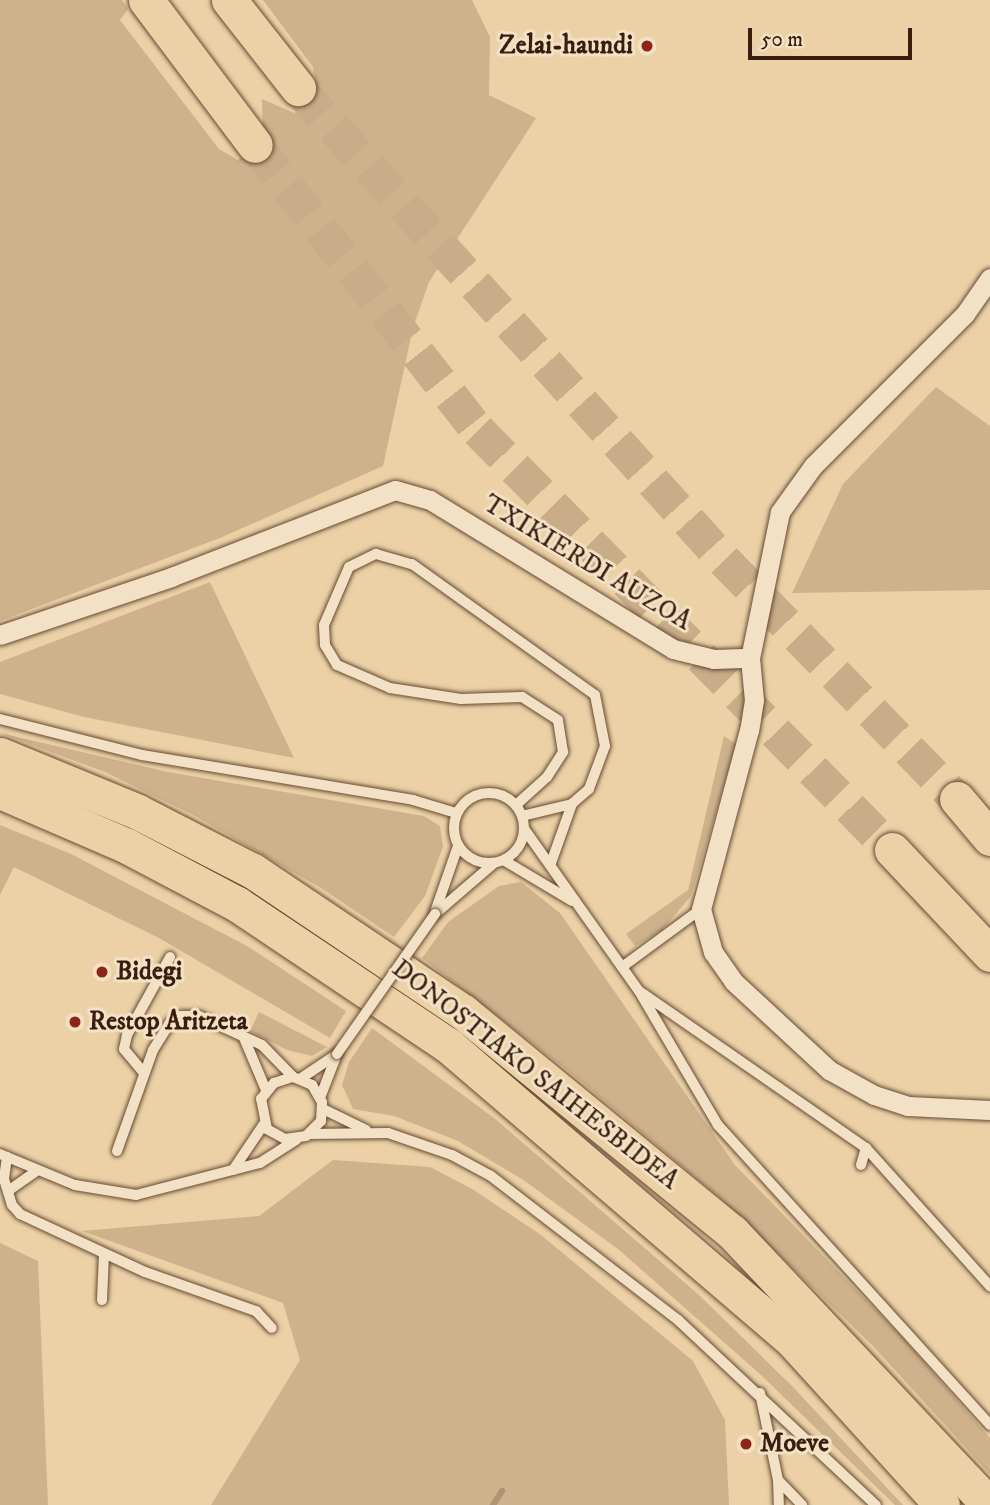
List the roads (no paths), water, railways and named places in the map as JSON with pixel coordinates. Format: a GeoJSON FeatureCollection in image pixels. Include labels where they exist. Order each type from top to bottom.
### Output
{"type":"FeatureCollection","features":[{"type":"Feature","properties":{"kind":"highway"},"geometry":{"type":"LineString","coordinates":[[146,0],[255,145]]}},
{"type":"Feature","properties":{"kind":"highway"},"geometry":{"type":"LineString","coordinates":[[229,0],[298,88]]}},
{"type":"Feature","properties":{"kind":"highway","name":"DONOSTIAKO SAIHESBIDEA"},"geometry":{"type":"LineString","coordinates":[[0,755],[138,812],[253,870],[463,1012],[732,1232],[989,1505]]}},
{"type":"Feature","properties":{"kind":"highway","name":"DONOSTIAKO SAIHESBIDEA"},"geometry":{"type":"LineString","coordinates":[[0,791],[127,846],[237,904],[449,1046],[791,1339],[943,1505]]}},
{"type":"Feature","properties":{"kind":"highway"},"geometry":{"type":"LineString","coordinates":[[957,799],[990,838]]}},
{"type":"Feature","properties":{"kind":"highway"},"geometry":{"type":"LineString","coordinates":[[892,850],[990,954]]}},
{"type":"Feature","properties":{"kind":"street"},"geometry":{"type":"LineString","coordinates":[[990,278],[965,314],[813,466],[780,512],[750,658],[754,700],[749,730],[701,909],[713,952],[733,981],[829,1070],[874,1095],[908,1106],[990,1110]]}},
{"type":"Feature","properties":{"kind":"street","name":"TXIKIERDI AUZOA"},"geometry":{"type":"LineString","coordinates":[[0,635],[194,568],[395,490],[430,500],[673,649],[714,659],[750,658]]}},
{"type":"Feature","properties":{"kind":"lane"},"geometry":{"type":"LineString","coordinates":[[516,805],[547,777],[563,752],[558,720],[522,697],[461,699],[390,688],[337,665],[325,646],[324,625],[349,567],[376,554],[412,564],[595,695],[605,746],[589,789],[572,804],[523,816]]}},
{"type":"Feature","properties":{"kind":"lane"},"geometry":{"type":"LineString","coordinates":[[0,719],[142,755],[413,800],[456,813]]}},
{"type":"Feature","properties":{"kind":"lane"},"geometry":{"type":"LineString","coordinates":[[491,793],[516,805],[523,816],[524,830],[521,844],[505,861],[493,864],[470,859],[458,846],[453,830],[456,813],[471,798],[491,793]]}},
{"type":"Feature","properties":{"kind":"lane"},"geometry":{"type":"LineString","coordinates":[[551,863],[572,804]]}},
{"type":"Feature","properties":{"kind":"lane"},"geometry":{"type":"LineString","coordinates":[[524,830],[551,863],[575,903],[639,991],[718,1125],[990,1425]]}},
{"type":"Feature","properties":{"kind":"lane"},"geometry":{"type":"LineString","coordinates":[[435,914],[458,846]]}},
{"type":"Feature","properties":{"kind":"lane"},"geometry":{"type":"LineString","coordinates":[[505,861],[575,903]]}},
{"type":"Feature","properties":{"kind":"lane"},"geometry":{"type":"LineString","coordinates":[[320,1098],[337,1054],[435,914],[493,864]]}},
{"type":"Feature","properties":{"kind":"lane"},"geometry":{"type":"LineString","coordinates":[[622,967],[701,909]]}},
{"type":"Feature","properties":{"kind":"lane"},"geometry":{"type":"LineString","coordinates":[[144,1073],[124,1049],[127,1035],[170,957]]}},
{"type":"Feature","properties":{"kind":"lane"},"geometry":{"type":"LineString","coordinates":[[639,991],[866,1148],[990,1286]]}},
{"type":"Feature","properties":{"kind":"lane"},"geometry":{"type":"LineString","coordinates":[[117,1151],[144,1073],[169,1024],[181,1016],[199,1016],[262,1045],[296,1078],[312,1086],[323,1109],[321,1121],[309,1134]]}},
{"type":"Feature","properties":{"kind":"lane"},"geometry":{"type":"LineString","coordinates":[[244,1038],[266,1090]]}},
{"type":"Feature","properties":{"kind":"lane"},"geometry":{"type":"LineString","coordinates":[[296,1140],[275,1135],[264,1124],[260,1110],[266,1090],[283,1078],[296,1078],[337,1054]]}},
{"type":"Feature","properties":{"kind":"lane"},"geometry":{"type":"LineString","coordinates":[[323,1109],[366,1130],[415,1140],[491,1176],[601,1257],[760,1392],[876,1505]]}},
{"type":"Feature","properties":{"kind":"lane"},"geometry":{"type":"LineString","coordinates":[[233,1170],[264,1124]]}},
{"type":"Feature","properties":{"kind":"lane"},"geometry":{"type":"LineString","coordinates":[[272,1328],[257,1311],[104,1254],[20,1214],[4,1179],[3,1156],[75,1185],[136,1195],[277,1156],[296,1140],[309,1134],[366,1130]]}},
{"type":"Feature","properties":{"kind":"lane"},"geometry":{"type":"LineString","coordinates":[[861,1166],[866,1148]]}},
{"type":"Feature","properties":{"kind":"lane"},"geometry":{"type":"LineString","coordinates":[[8,1191],[37,1171]]}},
{"type":"Feature","properties":{"kind":"lane"},"geometry":{"type":"LineString","coordinates":[[102,1300],[104,1254]]}},
{"type":"Feature","properties":{"kind":"lane"},"geometry":{"type":"LineString","coordinates":[[760,1392],[778,1480],[779,1505]]}},
{"type":"Feature","properties":{"kind":"lane"},"geometry":{"type":"LineString","coordinates":[[778,1480],[802,1505]]}},
{"type":"Feature","properties":{"kind":"waterway"},"geometry":{"type":"LineString","coordinates":[[493,1505],[502,1491]]}},
{"type":"Feature","properties":{"kind":"tunnel"},"geometry":{"type":"LineString","coordinates":[[298,88],[724,560],[957,799]]}},
{"type":"Feature","properties":{"kind":"tunnel"},"geometry":{"type":"LineString","coordinates":[[255,145],[478,430],[892,850]]}},
{"type":"Feature","properties":{"kind":"place","name":"Zelai-haundi"},"geometry":{"type":"Point","coordinates":[647,46]}},
{"type":"Feature","properties":{"kind":"place","name":"Bidegi"},"geometry":{"type":"Point","coordinates":[102,972]}},
{"type":"Feature","properties":{"kind":"place","name":"Restop Aritzeta"},"geometry":{"type":"Point","coordinates":[75,1022]}},
{"type":"Feature","properties":{"kind":"place","name":"Moeve"},"geometry":{"type":"Point","coordinates":[746,1444]}}]}
